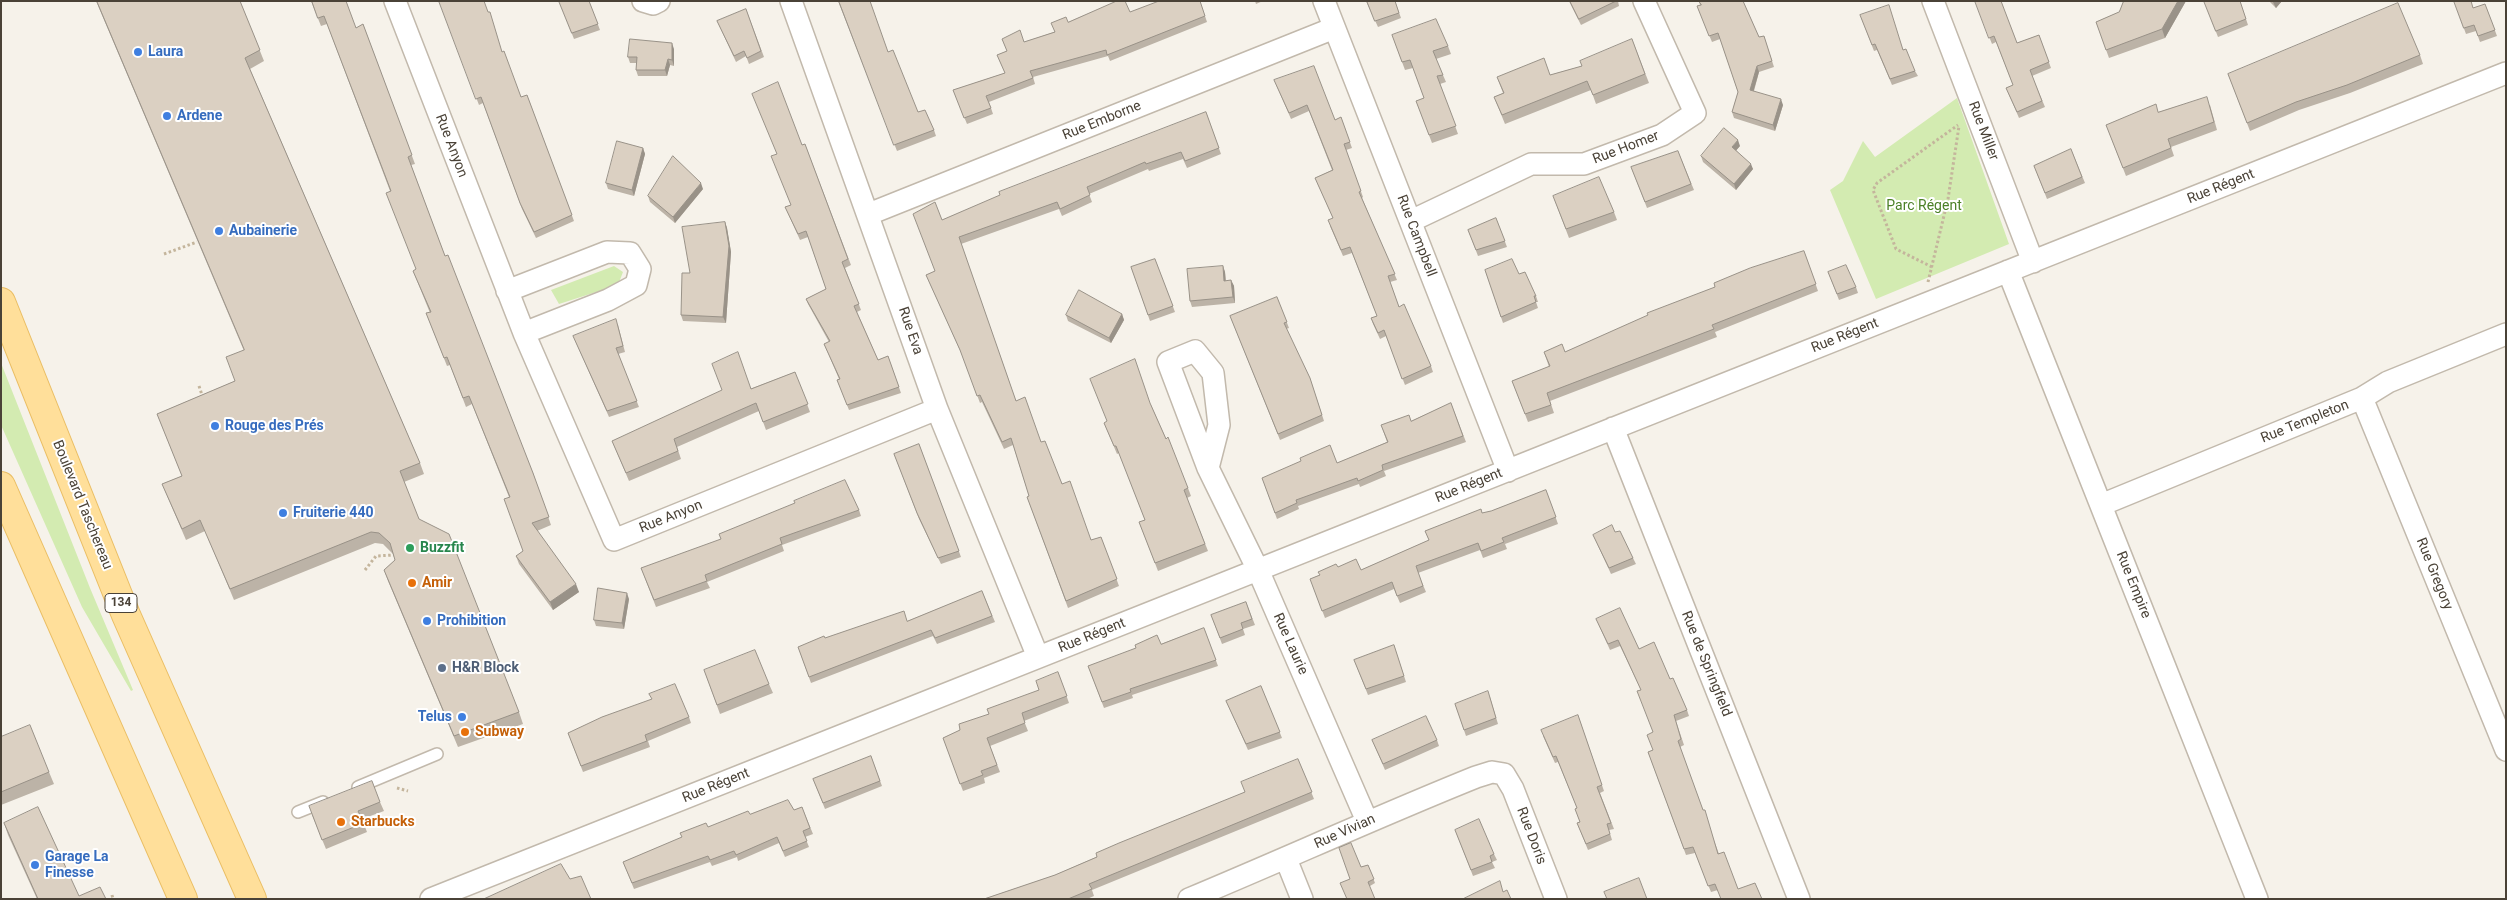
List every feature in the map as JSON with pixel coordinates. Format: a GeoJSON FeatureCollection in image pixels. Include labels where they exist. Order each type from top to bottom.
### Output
{"type":"FeatureCollection","features":[{"type":"Feature","properties":{"kind":"main road","name":"Boulevard Taschereau"},"geometry":{"type":"LineString","coordinates":[[1,302],[123,607],[252,899]]}},
{"type":"Feature","properties":{"kind":"main road"},"geometry":{"type":"LineString","coordinates":[[1,486],[183,899]]}},
{"type":"Feature","properties":{"kind":"street","name":"Rue Anyon"},"geometry":{"type":"LineString","coordinates":[[394,1],[507,292],[614,540],[937,409]]}},
{"type":"Feature","properties":{"kind":"street"},"geometry":{"type":"LineString","coordinates":[[643,1],[653,4],[659,1]]}},
{"type":"Feature","properties":{"kind":"street","name":"Rue Eva"},"geometry":{"type":"LineString","coordinates":[[791,1],[869,214],[937,409],[1038,657]]}},
{"type":"Feature","properties":{"kind":"street","name":"Rue Campbell"},"geometry":{"type":"LineString","coordinates":[[1324,1],[1508,471]]}},
{"type":"Feature","properties":{"kind":"street","name":"Rue Homer"},"geometry":{"type":"LineString","coordinates":[[1411,221],[1532,164],[1584,164],[1662,135],[1695,113],[1644,1]]}},
{"type":"Feature","properties":{"kind":"street","name":"Rue Miller"},"geometry":{"type":"LineString","coordinates":[[1933,1],[2033,262]]}},
{"type":"Feature","properties":{"kind":"street","name":"Rue Emborne"},"geometry":{"type":"LineString","coordinates":[[869,214],[1334,28]]}},
{"type":"Feature","properties":{"kind":"street","name":"Rue Régent"},"geometry":{"type":"LineString","coordinates":[[431,899],[2506,73]]}},
{"type":"Feature","properties":{"kind":"street"},"geometry":{"type":"LineString","coordinates":[[507,292],[607,252],[630,252],[640,268],[636,285],[629,289],[608,300],[524,333]]}},
{"type":"Feature","properties":{"kind":"street","name":"Rue Empire"},"geometry":{"type":"LineString","coordinates":[[2008,271],[2257,899]]}},
{"type":"Feature","properties":{"kind":"street","name":"Rue Templeton"},"geometry":{"type":"LineString","coordinates":[[2101,505],[2362,398],[2388,382],[2506,334]]}},
{"type":"Feature","properties":{"kind":"street","name":"Rue Laurie"},"geometry":{"type":"LineString","coordinates":[[1208,468],[1218,425],[1213,373],[1195,351],[1168,362],[1208,468],[1258,570],[1367,821]]}},
{"type":"Feature","properties":{"kind":"street","name":"Rue Gregory"},"geometry":{"type":"LineString","coordinates":[[2362,398],[2506,750]]}},
{"type":"Feature","properties":{"kind":"street","name":"Rue de Springfield"},"geometry":{"type":"LineString","coordinates":[[1612,428],[1799,899]]}},
{"type":"Feature","properties":{"kind":"street","name":"Rue Vivian"},"geometry":{"type":"LineString","coordinates":[[1189,899],[1286,859],[1367,821],[1476,777],[1492,772],[1504,774]]}},
{"type":"Feature","properties":{"kind":"street","name":"Rue Doris"},"geometry":{"type":"LineString","coordinates":[[1504,774],[1520,807],[1556,899]]}},
{"type":"Feature","properties":{"kind":"street"},"geometry":{"type":"LineString","coordinates":[[1286,859],[1302,899]]}},
{"type":"Feature","properties":{"kind":"lane"},"geometry":{"type":"LineString","coordinates":[[298,812],[437,754]]}},
{"type":"Feature","properties":{"kind":"path"},"geometry":{"type":"LineString","coordinates":[[1921,306],[1948,199],[1964,84]]}},
{"type":"Feature","properties":{"kind":"path"},"geometry":{"type":"LineString","coordinates":[[1932,267],[1896,249],[1873,190],[1877,183],[1959,125]]}},
{"type":"Feature","properties":{"kind":"path"},"geometry":{"type":"LineString","coordinates":[[164,254],[198,242]]}},
{"type":"Feature","properties":{"kind":"path"},"geometry":{"type":"LineString","coordinates":[[199,386],[206,405]]}},
{"type":"Feature","properties":{"kind":"path"},"geometry":{"type":"LineString","coordinates":[[365,570],[376,556],[394,555]]}},
{"type":"Feature","properties":{"kind":"green space","name":"Parc Régent"},"geometry":{"type":"Polygon","coordinates":[[[1957,98],[2009,244],[1876,299],[1830,190],[1843,181],[1863,141],[1875,157],[1957,98]]]}},
{"type":"Feature","properties":{"kind":"green space"},"geometry":{"type":"Polygon","coordinates":[[[614,266],[623,272],[618,285],[559,304],[551,290],[614,266]]]}},
{"type":"Feature","properties":{"kind":"green space"},"geometry":{"type":"Polygon","coordinates":[[[1,363],[90,588],[133,690],[131,691],[82,607],[1,425],[1,363]]]}},
{"type":"Feature","properties":{"kind":"building"},"geometry":{"type":"Polygon","coordinates":[[[97,1],[240,1],[260,50],[245,58],[420,463],[400,471],[419,519],[449,534],[519,712],[454,736],[384,570],[395,560],[390,543],[379,533],[371,532],[230,589],[200,520],[182,529],[162,484],[182,476],[157,414],[235,381],[226,357],[244,350],[97,1]]]}},
{"type":"Feature","properties":{"kind":"building"},"geometry":{"type":"Polygon","coordinates":[[[312,1],[346,1],[356,28],[363,24],[412,155],[408,157],[445,256],[448,255],[549,517],[532,523],[576,584],[550,602],[516,556],[523,551],[504,499],[510,497],[469,396],[463,398],[447,357],[444,358],[426,313],[431,312],[413,271],[416,269],[386,193],[391,191],[324,16],[318,18],[312,1]]]}},
{"type":"Feature","properties":{"kind":"building"},"geometry":{"type":"Polygon","coordinates":[[[439,1],[484,1],[488,12],[490,12],[502,52],[504,51],[521,97],[527,95],[572,215],[534,232],[520,203],[481,97],[476,99],[439,1]]]}},
{"type":"Feature","properties":{"kind":"building"},"geometry":{"type":"Polygon","coordinates":[[[559,1],[589,1],[598,24],[572,33],[559,1]]]}},
{"type":"Feature","properties":{"kind":"building"},"geometry":{"type":"Polygon","coordinates":[[[839,1],[870,1],[888,52],[893,50],[918,112],[925,110],[934,130],[894,145],[839,1]]]}},
{"type":"Feature","properties":{"kind":"building"},"geometry":{"type":"Polygon","coordinates":[[[1117,1],[1125,1],[1130,12],[1159,1],[1200,1],[1205,16],[1107,55],[1106,50],[1030,71],[1033,78],[986,96],[991,108],[964,118],[953,90],[1005,73],[997,55],[1007,51],[1002,39],[1020,30],[1024,42],[1055,32],[1051,23],[1066,17],[1068,22],[1117,1]]]}},
{"type":"Feature","properties":{"kind":"building"},"geometry":{"type":"Polygon","coordinates":[[[1367,1],[1395,1],[1399,13],[1375,21],[1367,1]]]}},
{"type":"Feature","properties":{"kind":"building"},"geometry":{"type":"Polygon","coordinates":[[[1570,1],[1616,1],[1579,19],[1570,1]]]}},
{"type":"Feature","properties":{"kind":"building"},"geometry":{"type":"Polygon","coordinates":[[[1699,1],[1743,1],[1759,37],[1764,36],[1772,61],[1757,66],[1750,90],[1781,99],[1773,125],[1732,112],[1738,92],[1718,33],[1709,36],[1697,6],[1701,5],[1699,1]]]}},
{"type":"Feature","properties":{"kind":"building"},"geometry":{"type":"Polygon","coordinates":[[[1975,1],[2001,1],[2017,43],[2039,35],[2049,62],[2030,70],[2042,101],[2017,112],[2006,88],[2013,85],[1994,36],[1989,38],[1975,1]]]}},
{"type":"Feature","properties":{"kind":"building"},"geometry":{"type":"Polygon","coordinates":[[[2124,1],[2178,1],[2162,29],[2106,50],[2096,22],[2119,12],[2124,1]]]}},
{"type":"Feature","properties":{"kind":"building"},"geometry":{"type":"Polygon","coordinates":[[[2204,1],[2240,1],[2246,19],[2216,31],[2204,1]]]}},
{"type":"Feature","properties":{"kind":"building"},"geometry":{"type":"Polygon","coordinates":[[[2454,1],[2471,1],[2473,8],[2485,4],[2495,30],[2478,36],[2474,25],[2464,28],[2454,1]]]}},
{"type":"Feature","properties":{"kind":"building"},"geometry":{"type":"Polygon","coordinates":[[[2398,3],[2420,55],[2347,85],[2296,102],[2247,123],[2228,74],[2398,3]]]}},
{"type":"Feature","properties":{"kind":"building"},"geometry":{"type":"Polygon","coordinates":[[[1889,5],[1903,50],[1906,49],[1915,71],[1890,79],[1875,44],[1872,45],[1860,15],[1889,5]]]}},
{"type":"Feature","properties":{"kind":"building"},"geometry":{"type":"Polygon","coordinates":[[[746,9],[761,51],[747,58],[744,51],[734,56],[717,21],[746,9]]]}},
{"type":"Feature","properties":{"kind":"building"},"geometry":{"type":"Polygon","coordinates":[[[1436,19],[1448,46],[1433,51],[1443,75],[1437,76],[1456,126],[1429,135],[1416,101],[1424,98],[1410,60],[1402,62],[1392,35],[1436,19]]]}},
{"type":"Feature","properties":{"kind":"building"},"geometry":{"type":"Polygon","coordinates":[[[630,39],[672,43],[672,60],[668,59],[665,70],[636,70],[637,57],[628,57],[630,39]]]}},
{"type":"Feature","properties":{"kind":"building"},"geometry":{"type":"Polygon","coordinates":[[[1632,39],[1645,74],[1593,95],[1587,81],[1502,115],[1494,97],[1504,93],[1497,77],[1544,58],[1550,75],[1582,66],[1580,61],[1632,39]]]}},
{"type":"Feature","properties":{"kind":"building"},"geometry":{"type":"Polygon","coordinates":[[[1314,66],[1335,120],[1341,117],[1350,142],[1344,144],[1361,191],[1359,192],[1395,274],[1388,276],[1399,307],[1404,304],[1431,366],[1402,379],[1384,330],[1378,333],[1371,318],[1377,316],[1350,247],[1341,250],[1328,220],[1333,218],[1315,178],[1333,170],[1307,105],[1289,113],[1274,80],[1314,66]]]}},
{"type":"Feature","properties":{"kind":"building"},"geometry":{"type":"Polygon","coordinates":[[[778,82],[802,145],[805,144],[848,259],[842,262],[859,304],[854,306],[878,360],[888,356],[899,387],[847,405],[837,380],[840,379],[824,344],[830,341],[806,299],[826,289],[806,231],[798,234],[785,207],[791,205],[771,156],[777,154],[752,94],[778,82]]]}},
{"type":"Feature","properties":{"kind":"building"},"geometry":{"type":"Polygon","coordinates":[[[2207,97],[2214,122],[2168,139],[2171,148],[2123,168],[2106,125],[2156,104],[2158,112],[2207,97]]]}},
{"type":"Feature","properties":{"kind":"building"},"geometry":{"type":"Polygon","coordinates":[[[1206,112],[1219,148],[1185,161],[1181,152],[1146,164],[1145,162],[1087,187],[1090,195],[1060,209],[1057,202],[959,237],[1016,401],[1025,397],[1041,442],[1045,441],[1062,484],[1070,481],[1091,540],[1101,537],[1117,579],[1066,601],[1027,497],[1029,496],[1011,438],[1002,442],[980,395],[977,396],[960,350],[926,275],[935,271],[913,214],[935,202],[942,220],[1000,195],[999,192],[1206,112]]]}},
{"type":"Feature","properties":{"kind":"building"},"geometry":{"type":"Polygon","coordinates":[[[1724,128],[1738,140],[1732,147],[1751,164],[1734,184],[1701,156],[1724,128]]]}},
{"type":"Feature","properties":{"kind":"building"},"geometry":{"type":"Polygon","coordinates":[[[617,141],[643,148],[632,190],[606,183],[617,141]]]}},
{"type":"Feature","properties":{"kind":"building"},"geometry":{"type":"Polygon","coordinates":[[[2071,149],[2082,177],[2045,193],[2034,166],[2071,149]]]}},
{"type":"Feature","properties":{"kind":"building"},"geometry":{"type":"Polygon","coordinates":[[[1678,151],[1691,184],[1645,202],[1631,167],[1678,151]]]}},
{"type":"Feature","properties":{"kind":"building"},"geometry":{"type":"Polygon","coordinates":[[[673,156],[701,183],[673,217],[648,196],[673,156]]]}},
{"type":"Feature","properties":{"kind":"building"},"geometry":{"type":"Polygon","coordinates":[[[1599,177],[1614,212],[1566,229],[1553,196],[1599,177]]]}},
{"type":"Feature","properties":{"kind":"building"},"geometry":{"type":"Polygon","coordinates":[[[1496,218],[1505,241],[1476,250],[1468,230],[1496,218]]]}},
{"type":"Feature","properties":{"kind":"building"},"geometry":{"type":"Polygon","coordinates":[[[725,222],[729,246],[723,317],[681,315],[682,273],[690,273],[682,227],[725,222]]]}},
{"type":"Feature","properties":{"kind":"building"},"geometry":{"type":"Polygon","coordinates":[[[1804,251],[1816,284],[1712,325],[1714,329],[1547,393],[1551,405],[1525,414],[1512,381],[1550,366],[1544,352],[1562,344],[1565,352],[1648,315],[1647,313],[1715,287],[1714,283],[1750,268],[1804,251]]]}},
{"type":"Feature","properties":{"kind":"building"},"geometry":{"type":"Polygon","coordinates":[[[1155,259],[1173,306],[1148,315],[1131,267],[1155,259]]]}},
{"type":"Feature","properties":{"kind":"building"},"geometry":{"type":"Polygon","coordinates":[[[1512,259],[1519,274],[1525,272],[1536,296],[1534,296],[1536,302],[1501,317],[1485,270],[1512,259]]]}},
{"type":"Feature","properties":{"kind":"building"},"geometry":{"type":"Polygon","coordinates":[[[1846,265],[1856,287],[1837,294],[1828,272],[1846,265]]]}},
{"type":"Feature","properties":{"kind":"building"},"geometry":{"type":"Polygon","coordinates":[[[1223,266],[1224,281],[1231,280],[1233,297],[1190,301],[1187,269],[1223,266]]]}},
{"type":"Feature","properties":{"kind":"building"},"geometry":{"type":"Polygon","coordinates":[[[1079,290],[1122,314],[1109,338],[1066,315],[1079,290]]]}},
{"type":"Feature","properties":{"kind":"building"},"geometry":{"type":"Polygon","coordinates":[[[1277,297],[1287,322],[1284,323],[1310,378],[1322,415],[1278,434],[1230,316],[1277,297]]]}},
{"type":"Feature","properties":{"kind":"building"},"geometry":{"type":"Polygon","coordinates":[[[616,319],[623,346],[616,348],[637,401],[607,411],[573,336],[616,319]]]}},
{"type":"Feature","properties":{"kind":"building"},"geometry":{"type":"Polygon","coordinates":[[[738,352],[751,389],[795,372],[808,404],[763,422],[756,403],[674,439],[678,451],[626,473],[612,441],[722,390],[712,364],[738,352]]]}},
{"type":"Feature","properties":{"kind":"building"},"geometry":{"type":"Polygon","coordinates":[[[1135,359],[1150,403],[1166,439],[1168,437],[1188,488],[1184,490],[1205,544],[1155,563],[1139,522],[1145,520],[1116,446],[1114,446],[1104,423],[1107,421],[1090,379],[1135,359]]]}},
{"type":"Feature","properties":{"kind":"building"},"geometry":{"type":"Polygon","coordinates":[[[1451,403],[1463,436],[1382,465],[1383,470],[1358,481],[1357,478],[1296,500],[1297,503],[1275,513],[1262,478],[1301,461],[1300,458],[1330,445],[1337,463],[1388,442],[1381,425],[1409,415],[1411,421],[1451,403]]]}},
{"type":"Feature","properties":{"kind":"building"},"geometry":{"type":"Polygon","coordinates":[[[919,444],[959,551],[938,558],[917,513],[894,454],[919,444]]]}},
{"type":"Feature","properties":{"kind":"building"},"geometry":{"type":"Polygon","coordinates":[[[845,480],[859,510],[780,538],[782,544],[705,575],[707,581],[654,600],[641,568],[721,539],[719,534],[845,480]]]}},
{"type":"Feature","properties":{"kind":"building"},"geometry":{"type":"Polygon","coordinates":[[[1546,490],[1556,517],[1502,538],[1504,542],[1481,551],[1478,543],[1416,566],[1423,586],[1397,596],[1392,582],[1322,611],[1310,579],[1320,575],[1318,572],[1336,564],[1338,567],[1356,559],[1361,570],[1429,540],[1425,531],[1481,509],[1482,513],[1491,511],[1546,490]]]}},
{"type":"Feature","properties":{"kind":"building"},"geometry":{"type":"Polygon","coordinates":[[[1612,525],[1615,532],[1620,531],[1633,558],[1609,568],[1593,535],[1612,525]]]}},
{"type":"Feature","properties":{"kind":"building"},"geometry":{"type":"Polygon","coordinates":[[[598,588],[627,593],[622,623],[594,620],[598,588]]]}},
{"type":"Feature","properties":{"kind":"building"},"geometry":{"type":"Polygon","coordinates":[[[982,591],[992,616],[935,638],[931,630],[809,677],[798,647],[824,636],[825,638],[904,611],[907,621],[982,591]]]}},
{"type":"Feature","properties":{"kind":"building"},"geometry":{"type":"Polygon","coordinates":[[[1246,602],[1252,619],[1241,623],[1243,629],[1220,638],[1211,615],[1246,602]]]}},
{"type":"Feature","properties":{"kind":"building"},"geometry":{"type":"Polygon","coordinates":[[[1620,608],[1639,649],[1654,642],[1670,679],[1673,678],[1687,710],[1674,715],[1681,739],[1678,741],[1703,810],[1705,810],[1718,854],[1724,852],[1738,889],[1755,883],[1762,899],[1721,899],[1715,884],[1708,886],[1693,847],[1684,849],[1648,752],[1653,750],[1647,735],[1653,732],[1637,691],[1641,690],[1618,640],[1608,644],[1596,619],[1620,608]]]}},
{"type":"Feature","properties":{"kind":"building"},"geometry":{"type":"Polygon","coordinates":[[[1204,628],[1216,660],[1130,689],[1131,692],[1102,702],[1088,666],[1136,648],[1135,645],[1157,635],[1161,644],[1204,628]]]}},
{"type":"Feature","properties":{"kind":"building"},"geometry":{"type":"Polygon","coordinates":[[[1394,645],[1404,676],[1366,689],[1354,660],[1394,645]]]}},
{"type":"Feature","properties":{"kind":"building"},"geometry":{"type":"Polygon","coordinates":[[[755,650],[769,684],[717,705],[704,670],[755,650]]]}},
{"type":"Feature","properties":{"kind":"building"},"geometry":{"type":"Polygon","coordinates":[[[1058,672],[1067,696],[1022,713],[1025,723],[987,738],[997,765],[981,771],[983,775],[960,784],[943,738],[960,730],[959,724],[989,714],[987,709],[1039,690],[1036,681],[1058,672]]]}},
{"type":"Feature","properties":{"kind":"building"},"geometry":{"type":"Polygon","coordinates":[[[675,684],[689,717],[645,735],[647,741],[581,766],[568,733],[602,717],[652,699],[649,694],[675,684]]]}},
{"type":"Feature","properties":{"kind":"building"},"geometry":{"type":"Polygon","coordinates":[[[1261,686],[1280,732],[1246,744],[1226,701],[1261,686]]]}},
{"type":"Feature","properties":{"kind":"building"},"geometry":{"type":"Polygon","coordinates":[[[1488,691],[1496,718],[1464,730],[1455,704],[1488,691]]]}},
{"type":"Feature","properties":{"kind":"building"},"geometry":{"type":"Polygon","coordinates":[[[1578,715],[1602,785],[1597,787],[1611,823],[1607,824],[1610,834],[1586,844],[1577,823],[1580,822],[1575,809],[1577,808],[1556,756],[1553,757],[1541,730],[1578,715]]]}},
{"type":"Feature","properties":{"kind":"building"},"geometry":{"type":"Polygon","coordinates":[[[1426,716],[1437,740],[1383,764],[1372,740],[1426,716]]]}},
{"type":"Feature","properties":{"kind":"building"},"geometry":{"type":"Polygon","coordinates":[[[30,725],[49,772],[1,792],[1,737],[30,725]]]}},
{"type":"Feature","properties":{"kind":"building"},"geometry":{"type":"Polygon","coordinates":[[[871,756],[880,781],[823,803],[813,779],[871,756]]]}},
{"type":"Feature","properties":{"kind":"building"},"geometry":{"type":"Polygon","coordinates":[[[1298,759],[1312,792],[1089,884],[1092,889],[1068,899],[984,899],[1055,875],[1097,857],[1096,853],[1245,792],[1241,782],[1298,759]]]}},
{"type":"Feature","properties":{"kind":"building"},"geometry":{"type":"Polygon","coordinates":[[[372,781],[380,802],[358,811],[364,823],[322,840],[309,806],[372,781]]]}},
{"type":"Feature","properties":{"kind":"building"},"geometry":{"type":"Polygon","coordinates":[[[788,800],[794,810],[802,807],[810,828],[803,831],[807,841],[783,851],[777,837],[736,855],[734,851],[710,860],[708,856],[632,883],[623,862],[682,837],[680,833],[706,823],[708,827],[748,811],[750,814],[788,800]]]}},
{"type":"Feature","properties":{"kind":"building"},"geometry":{"type":"Polygon","coordinates":[[[38,807],[79,896],[100,887],[106,899],[38,899],[4,823],[38,807]]]}},
{"type":"Feature","properties":{"kind":"building"},"geometry":{"type":"Polygon","coordinates":[[[1479,819],[1494,854],[1490,856],[1492,862],[1471,870],[1455,830],[1479,819]]]}},
{"type":"Feature","properties":{"kind":"building"},"geometry":{"type":"Polygon","coordinates":[[[1351,843],[1361,867],[1368,865],[1374,879],[1368,882],[1375,899],[1347,899],[1340,883],[1350,879],[1339,848],[1351,843]]]}},
{"type":"Feature","properties":{"kind":"building"},"geometry":{"type":"Polygon","coordinates":[[[561,864],[570,879],[581,876],[591,899],[484,899],[561,864]]]}},
{"type":"Feature","properties":{"kind":"building"},"geometry":{"type":"Polygon","coordinates":[[[1639,878],[1647,899],[1607,899],[1604,892],[1639,878]]]}},
{"type":"Feature","properties":{"kind":"building"},"geometry":{"type":"Polygon","coordinates":[[[1500,881],[1503,892],[1507,890],[1511,899],[1463,899],[1500,881]]]}},
{"type":"Feature","properties":{"kind":"place","name":"Laura"},"geometry":{"type":"Point","coordinates":[138,52]}},
{"type":"Feature","properties":{"kind":"place","name":"Ardene"},"geometry":{"type":"Point","coordinates":[167,116]}},
{"type":"Feature","properties":{"kind":"place","name":"Aubainerie"},"geometry":{"type":"Point","coordinates":[219,231]}},
{"type":"Feature","properties":{"kind":"place","name":"Rouge des Prés"},"geometry":{"type":"Point","coordinates":[215,426]}},
{"type":"Feature","properties":{"kind":"place","name":"Fruiterie 440"},"geometry":{"type":"Point","coordinates":[283,513]}},
{"type":"Feature","properties":{"kind":"place","name":"Buzzfit"},"geometry":{"type":"Point","coordinates":[410,548]}},
{"type":"Feature","properties":{"kind":"place","name":"Amir"},"geometry":{"type":"Point","coordinates":[412,583]}},
{"type":"Feature","properties":{"kind":"place","name":"Prohibition"},"geometry":{"type":"Point","coordinates":[427,621]}},
{"type":"Feature","properties":{"kind":"place","name":"H&R Block"},"geometry":{"type":"Point","coordinates":[442,668]}},
{"type":"Feature","properties":{"kind":"place","name":"Telus"},"geometry":{"type":"Point","coordinates":[462,717]}},
{"type":"Feature","properties":{"kind":"place","name":"Subway"},"geometry":{"type":"Point","coordinates":[465,732]}},
{"type":"Feature","properties":{"kind":"place","name":"Starbucks"},"geometry":{"type":"Point","coordinates":[341,822]}},
{"type":"Feature","properties":{"kind":"place","name":"Garage La Finesse"},"geometry":{"type":"Point","coordinates":[35,865]}}]}
